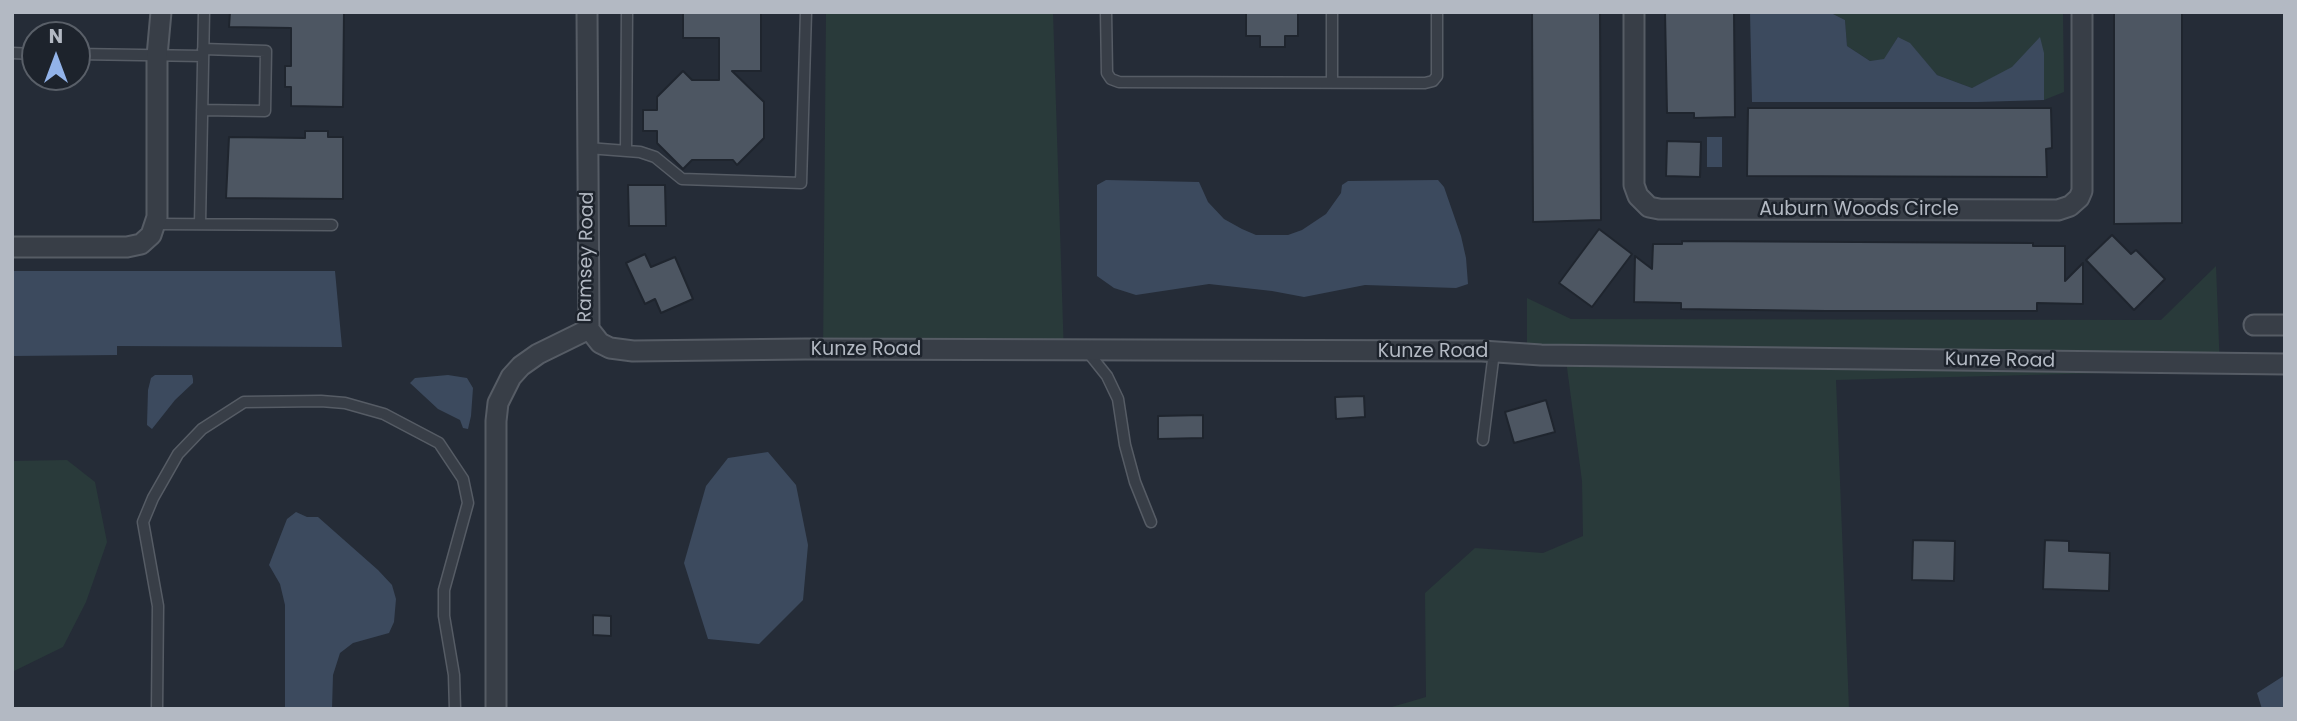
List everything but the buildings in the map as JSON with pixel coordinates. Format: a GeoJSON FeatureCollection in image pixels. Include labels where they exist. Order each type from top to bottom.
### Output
{"type":"FeatureCollection","features":[{"type":"Feature","properties":{"kind":"street","name":"Ramsey Road"},"geometry":{"type":"LineString","coordinates":[[496,709],[498,403],[511,377],[521,366],[538,354],[589,329],[587,12]]}},
{"type":"Feature","properties":{"kind":"street","name":"Auburn Woods Circle"},"geometry":{"type":"LineString","coordinates":[[1634,12],[1634,185],[1638,197],[1649,207],[2003,210],[2058,210],[2070,206],[2079,198],[2082,185],[2082,12]]}},
{"type":"Feature","properties":{"kind":"street"},"geometry":{"type":"LineString","coordinates":[[12,247],[134,246],[147,240],[156,224],[157,56],[161,14]]}},
{"type":"Feature","properties":{"kind":"street"},"geometry":{"type":"LineString","coordinates":[[2254,325],[2285,325]]}},
{"type":"Feature","properties":{"kind":"street","name":"Kunze Road"},"geometry":{"type":"LineString","coordinates":[[589,329],[600,342],[610,348],[634,351],[805,349],[1494,352],[1541,355],[2285,363]]}},
{"type":"Feature","properties":{"kind":"lane"},"geometry":{"type":"LineString","coordinates":[[200,224],[204,12]]}},
{"type":"Feature","properties":{"kind":"lane"},"geometry":{"type":"LineString","coordinates":[[626,151],[627,12]]}},
{"type":"Feature","properties":{"kind":"lane"},"geometry":{"type":"LineString","coordinates":[[588,148],[640,152],[655,158],[682,179],[801,183],[806,12]]}},
{"type":"Feature","properties":{"kind":"lane"},"geometry":{"type":"LineString","coordinates":[[1106,12],[1107,72],[1111,79],[1119,82],[1433,81],[1437,76],[1437,12]]}},
{"type":"Feature","properties":{"kind":"lane"},"geometry":{"type":"LineString","coordinates":[[1332,12],[1332,82]]}},
{"type":"Feature","properties":{"kind":"lane"},"geometry":{"type":"LineString","coordinates":[[91,54],[157,56],[265,51],[265,111],[202,110]]}},
{"type":"Feature","properties":{"kind":"lane"},"geometry":{"type":"LineString","coordinates":[[156,224],[332,225]]}},
{"type":"Feature","properties":{"kind":"lane"},"geometry":{"type":"LineString","coordinates":[[1087,351],[1107,376],[1118,399],[1125,445],[1135,482],[1151,522]]}},
{"type":"Feature","properties":{"kind":"lane"},"geometry":{"type":"LineString","coordinates":[[1483,440],[1494,352]]}},
{"type":"Feature","properties":{"kind":"lane"},"geometry":{"type":"LineString","coordinates":[[157,709],[158,606],[144,522],[153,498],[178,454],[202,429],[244,402],[321,401],[345,403],[384,414],[439,443],[463,479],[468,503],[444,590],[444,616],[454,675],[455,709]]}},
{"type":"Feature","properties":{"kind":"shaded area"},"geometry":{"type":"Polygon","coordinates":[[[826,12],[1053,12],[1064,356],[823,358],[826,12]]]}},
{"type":"Feature","properties":{"kind":"shaded area"},"geometry":{"type":"Polygon","coordinates":[[[1829,12],[2063,12],[2064,92],[2044,100],[2044,53],[1972,88],[1937,75],[1910,44],[1898,37],[1884,60],[1870,61],[1847,46],[1845,20],[1829,12]]]}},
{"type":"Feature","properties":{"kind":"shaded area"},"geometry":{"type":"Polygon","coordinates":[[[2216,266],[2220,370],[1836,380],[1849,709],[1385,709],[1426,697],[1425,593],[1475,548],[1543,553],[1583,536],[1582,481],[1564,345],[1527,346],[1527,298],[1571,319],[2161,320],[2216,266]]]}},
{"type":"Feature","properties":{"kind":"shaded area"},"geometry":{"type":"Polygon","coordinates":[[[67,460],[95,482],[107,542],[86,602],[63,647],[12,672],[12,461],[67,460]]]}},
{"type":"Feature","properties":{"kind":"water"},"geometry":{"type":"Polygon","coordinates":[[[1750,12],[1829,12],[1845,20],[1847,46],[1870,61],[1884,59],[1898,37],[1910,43],[1937,75],[1972,88],[2012,67],[2040,37],[2044,53],[2044,100],[1752,102],[1750,12]]]}},
{"type":"Feature","properties":{"kind":"water"},"geometry":{"type":"Polygon","coordinates":[[[1707,137],[1722,137],[1722,167],[1707,167],[1707,137]]]}},
{"type":"Feature","properties":{"kind":"water"},"geometry":{"type":"Polygon","coordinates":[[[1106,180],[1199,182],[1208,202],[1224,219],[1256,235],[1288,235],[1302,230],[1326,214],[1341,193],[1342,185],[1348,181],[1438,180],[1444,187],[1461,236],[1468,284],[1456,288],[1365,285],[1304,297],[1209,284],[1136,295],[1114,288],[1097,276],[1097,185],[1106,180]]]}},
{"type":"Feature","properties":{"kind":"water"},"geometry":{"type":"Polygon","coordinates":[[[12,271],[335,271],[342,347],[117,346],[117,355],[12,356],[12,271]]]}},
{"type":"Feature","properties":{"kind":"water"},"geometry":{"type":"Polygon","coordinates":[[[155,375],[192,375],[193,383],[175,400],[152,429],[147,425],[148,390],[151,378],[155,375]]]}},
{"type":"Feature","properties":{"kind":"water"},"geometry":{"type":"Polygon","coordinates":[[[448,375],[467,378],[473,388],[468,429],[463,428],[460,420],[438,409],[410,383],[415,378],[448,375]]]}},
{"type":"Feature","properties":{"kind":"water"},"geometry":{"type":"Polygon","coordinates":[[[768,452],[796,485],[808,545],[803,600],[759,644],[708,639],[684,563],[706,486],[728,458],[768,452]]]}},
{"type":"Feature","properties":{"kind":"water"},"geometry":{"type":"Polygon","coordinates":[[[296,512],[307,517],[318,517],[378,570],[392,585],[396,599],[394,622],[389,633],[353,643],[340,653],[333,675],[332,709],[285,709],[285,605],[280,584],[269,565],[287,519],[296,512]]]}},
{"type":"Feature","properties":{"kind":"water"},"geometry":{"type":"Polygon","coordinates":[[[2285,675],[2285,709],[2262,709],[2257,693],[2285,675]]]}}]}
